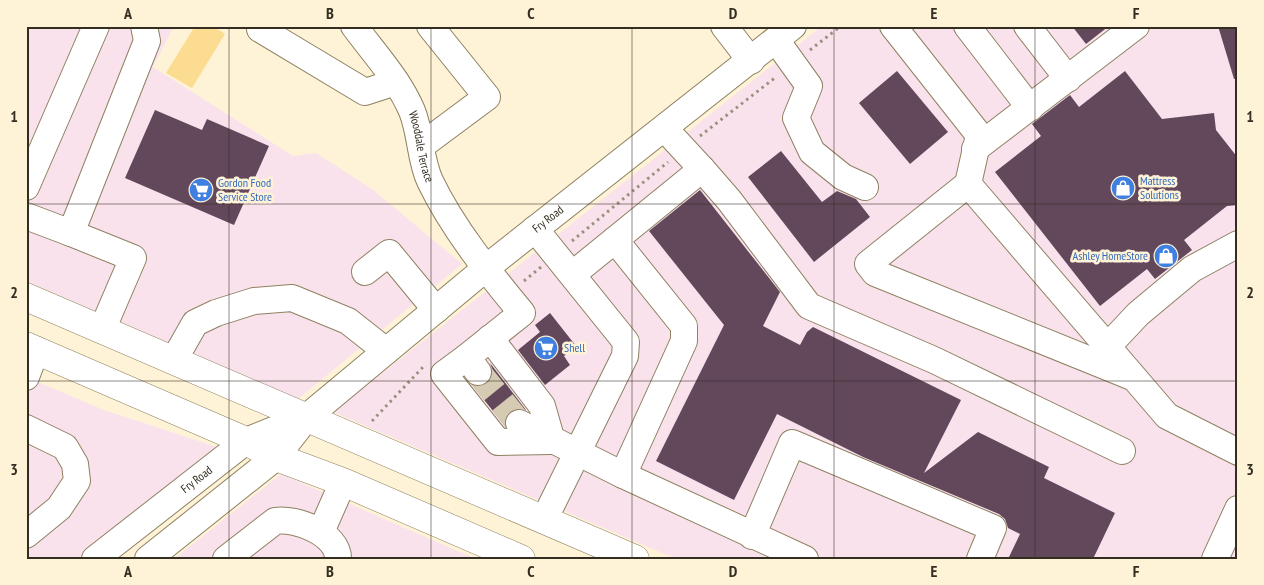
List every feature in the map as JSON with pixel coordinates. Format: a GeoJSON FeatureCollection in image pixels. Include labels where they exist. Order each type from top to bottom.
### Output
{"type":"FeatureCollection","features":[{"type":"Feature","properties":{"kind":"main road"},"geometry":{"type":"LineString","coordinates":[[26,297],[634,559]]}},
{"type":"Feature","properties":{"kind":"main road"},"geometry":{"type":"LineString","coordinates":[[31,348],[246,441],[276,457],[344,482],[506,556]]}},
{"type":"Feature","properties":{"kind":"street"},"geometry":{"type":"LineString","coordinates":[[26,188],[96,26]]}},
{"type":"Feature","properties":{"kind":"street"},"geometry":{"type":"LineString","coordinates":[[71,233],[147,40],[144,26]]}},
{"type":"Feature","properties":{"kind":"street","name":"Wooddale Terrace"},"geometry":{"type":"LineString","coordinates":[[354,26],[396,82],[412,112],[429,180],[447,211],[486,268],[522,313],[490,338]]}},
{"type":"Feature","properties":{"kind":"street"},"geometry":{"type":"LineString","coordinates":[[421,146],[488,97],[430,26]]}},
{"type":"Feature","properties":{"kind":"street"},"geometry":{"type":"LineString","coordinates":[[724,26],[751,61]]}},
{"type":"Feature","properties":{"kind":"street"},"geometry":{"type":"LineString","coordinates":[[967,26],[1030,108]]}},
{"type":"Feature","properties":{"kind":"street"},"geometry":{"type":"LineString","coordinates":[[1026,26],[1068,79]]}},
{"type":"Feature","properties":{"kind":"street"},"geometry":{"type":"LineString","coordinates":[[975,149],[1136,26]]}},
{"type":"Feature","properties":{"kind":"street"},"geometry":{"type":"LineString","coordinates":[[899,28],[979,135],[968,184],[868,264],[875,272],[1135,378]]}},
{"type":"Feature","properties":{"kind":"street"},"geometry":{"type":"LineString","coordinates":[[260,30],[366,92],[396,82]]}},
{"type":"Feature","properties":{"kind":"street"},"geometry":{"type":"LineString","coordinates":[[784,33],[809,86],[796,118],[812,152],[843,177],[866,187]]}},
{"type":"Feature","properties":{"kind":"street","name":"Fry Road"},"geometry":{"type":"LineString","coordinates":[[148,559],[276,457],[307,417],[486,268],[665,129],[784,33]]}},
{"type":"Feature","properties":{"kind":"street"},"geometry":{"type":"LineString","coordinates":[[665,129],[729,200],[808,306],[934,360],[1122,451]]}},
{"type":"Feature","properties":{"kind":"street"},"geometry":{"type":"LineString","coordinates":[[573,274],[702,169]]}},
{"type":"Feature","properties":{"kind":"street"},"geometry":{"type":"LineString","coordinates":[[968,184],[1167,416],[1238,452]]}},
{"type":"Feature","properties":{"kind":"street"},"geometry":{"type":"LineString","coordinates":[[26,216],[133,258],[102,330]]}},
{"type":"Feature","properties":{"kind":"street"},"geometry":{"type":"LineString","coordinates":[[535,229],[626,342],[625,356],[544,520]]}},
{"type":"Feature","properties":{"kind":"street"},"geometry":{"type":"LineString","coordinates":[[615,240],[684,326],[684,341],[623,475]]}},
{"type":"Feature","properties":{"kind":"street"},"geometry":{"type":"LineString","coordinates":[[1108,346],[1138,314],[1192,268],[1238,244]]}},
{"type":"Feature","properties":{"kind":"street"},"geometry":{"type":"LineString","coordinates":[[364,272],[389,253],[436,310]]}},
{"type":"Feature","properties":{"kind":"street"},"geometry":{"type":"LineString","coordinates":[[174,360],[195,323],[216,313],[254,301],[292,298],[348,321],[386,351]]}},
{"type":"Feature","properties":{"kind":"street"},"geometry":{"type":"LineString","coordinates":[[490,338],[542,406],[552,441],[498,442],[444,374],[472,364],[490,338]]}},
{"type":"Feature","properties":{"kind":"street"},"geometry":{"type":"LineString","coordinates":[[26,377],[31,348]]}},
{"type":"Feature","properties":{"kind":"street","name":"Fry Road"},"geometry":{"type":"LineString","coordinates":[[95,559],[246,441],[307,417]]}},
{"type":"Feature","properties":{"kind":"street"},"geometry":{"type":"LineString","coordinates":[[519,423],[623,475],[805,559]]}},
{"type":"Feature","properties":{"kind":"street"},"geometry":{"type":"LineString","coordinates":[[26,428],[65,447],[75,464],[77,482],[59,508],[26,535]]}},
{"type":"Feature","properties":{"kind":"street"},"geometry":{"type":"LineString","coordinates":[[752,536],[792,443],[993,528],[980,559]]}},
{"type":"Feature","properties":{"kind":"street"},"geometry":{"type":"LineString","coordinates":[[321,532],[344,482]]}},
{"type":"Feature","properties":{"kind":"street"},"geometry":{"type":"LineString","coordinates":[[1214,559],[1238,509]]}},
{"type":"Feature","properties":{"kind":"street"},"geometry":{"type":"LineString","coordinates":[[226,559],[275,521],[285,519],[321,532],[337,548],[338,559]]}},
{"type":"Feature","properties":{"kind":"shaded area"},"geometry":{"type":"Polygon","coordinates":[[[26,26],[174,26],[153,67],[293,156],[316,153],[372,189],[462,264],[298,399],[26,281],[26,26]]]}},
{"type":"Feature","properties":{"kind":"shaded area"},"geometry":{"type":"Polygon","coordinates":[[[195,26],[213,26],[225,34],[192,88],[166,73],[195,26]]]}},
{"type":"Feature","properties":{"kind":"shaded area"},"geometry":{"type":"Polygon","coordinates":[[[822,26],[1238,26],[1238,559],[676,559],[333,412],[822,26]]]}},
{"type":"Feature","properties":{"kind":"shaded area"},"geometry":{"type":"Polygon","coordinates":[[[26,377],[104,410],[217,447],[77,559],[26,559],[26,377]]]}},
{"type":"Feature","properties":{"kind":"shaded area"},"geometry":{"type":"Polygon","coordinates":[[[281,474],[476,559],[174,559],[281,474]]]}},
{"type":"Feature","properties":{"kind":"building"},"geometry":{"type":"Polygon","coordinates":[[[1072,26],[1109,26],[1086,44],[1072,26]]]}},
{"type":"Feature","properties":{"kind":"building"},"geometry":{"type":"Polygon","coordinates":[[[1218,26],[1238,26],[1238,78],[1234,79],[1218,26]]]}},
{"type":"Feature","properties":{"kind":"building"},"geometry":{"type":"Polygon","coordinates":[[[897,71],[948,132],[910,164],[859,103],[897,71]]]}},
{"type":"Feature","properties":{"kind":"building","name":"Mattress Solutions"},"geometry":{"type":"Polygon","coordinates":[[[1125,71],[1162,119],[1214,113],[1216,130],[1238,158],[1238,205],[1227,206],[1184,240],[1192,250],[1155,279],[1147,269],[1100,306],[995,172],[1041,136],[1032,124],[1070,95],[1079,107],[1125,71]]]}},
{"type":"Feature","properties":{"kind":"building"},"geometry":{"type":"Polygon","coordinates":[[[155,110],[202,130],[207,119],[269,146],[234,225],[125,178],[155,110]]]}},
{"type":"Feature","properties":{"kind":"building"},"geometry":{"type":"Polygon","coordinates":[[[781,151],[822,202],[837,191],[856,199],[870,217],[814,262],[748,177],[781,151]]]}},
{"type":"Feature","properties":{"kind":"building"},"geometry":{"type":"Polygon","coordinates":[[[700,190],[780,292],[763,326],[800,345],[807,332],[813,327],[961,400],[924,473],[978,432],[1049,467],[1044,478],[1115,513],[1093,559],[1008,559],[1020,534],[1008,528],[1005,519],[999,514],[863,457],[777,414],[734,500],[656,461],[724,325],[649,231],[700,190]]]}},
{"type":"Feature","properties":{"kind":"building","name":"Shell"},"geometry":{"type":"Polygon","coordinates":[[[550,313],[576,346],[564,356],[570,365],[545,385],[518,350],[540,332],[535,325],[550,313]]]}},
{"type":"Feature","properties":{"kind":"building"},"geometry":{"type":"Polygon","coordinates":[[[490,363],[526,410],[518,408],[510,411],[505,417],[505,426],[473,386],[486,384],[491,378],[493,371],[490,363]]]}},
{"type":"Feature","properties":{"kind":"tunnel"},"geometry":{"type":"LineString","coordinates":[[478,372],[519,423]]}},
{"type":"Feature","properties":{"kind":"place","name":"Mattress Solutions"},"geometry":{"type":"Point","coordinates":[1123,188]}},
{"type":"Feature","properties":{"kind":"place","name":"Gordon Food Service Store"},"geometry":{"type":"Point","coordinates":[201,190]}},
{"type":"Feature","properties":{"kind":"place","name":"Ashley HomeStore"},"geometry":{"type":"Point","coordinates":[1166,256]}},
{"type":"Feature","properties":{"kind":"place","name":"Shell"},"geometry":{"type":"Point","coordinates":[546,348]}}]}
